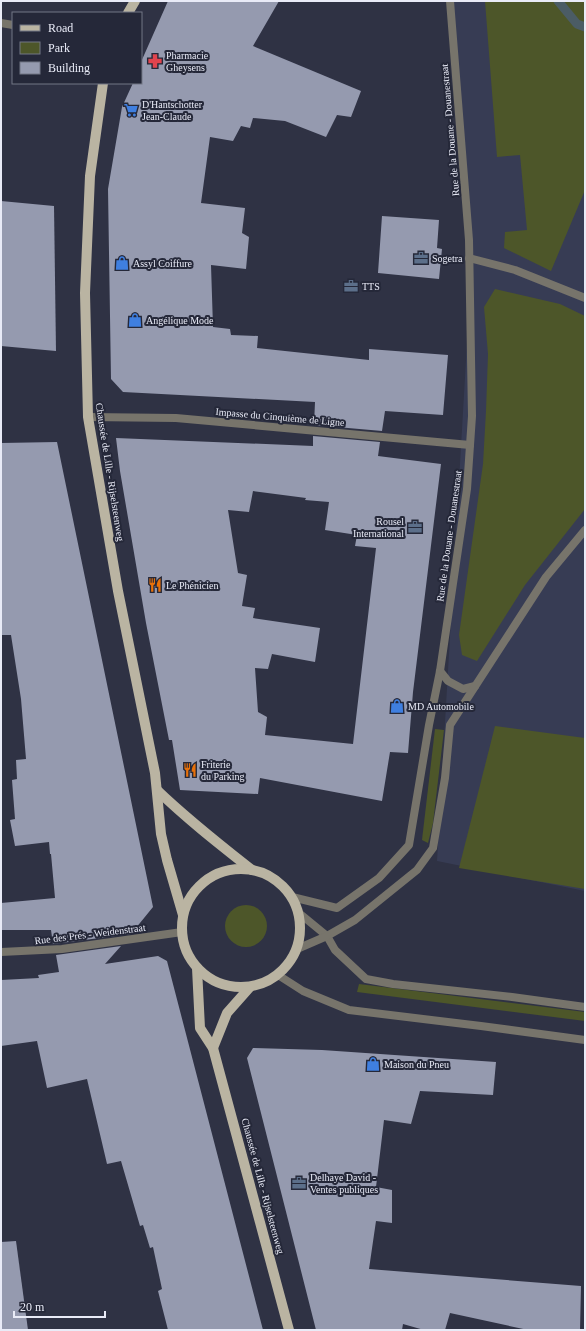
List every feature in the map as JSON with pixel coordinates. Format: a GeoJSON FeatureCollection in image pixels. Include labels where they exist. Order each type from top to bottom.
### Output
{"type":"FeatureCollection","features":[{"type":"Feature","properties":{"kind":"main road"},"geometry":{"type":"LineString","coordinates":[[129,12],[135,1]]}},
{"type":"Feature","properties":{"kind":"main road","name":"Chaussée de Lille - Rijselsteenweg"},"geometry":{"type":"LineString","coordinates":[[103,84],[90,176],[85,292],[88,417],[118,591],[155,773],[161,834],[183,915]]}},
{"type":"Feature","properties":{"kind":"main road"},"geometry":{"type":"LineString","coordinates":[[157,790],[180,812],[252,870]]}},
{"type":"Feature","properties":{"kind":"main road"},"geometry":{"type":"LineString","coordinates":[[230,870],[252,870],[275,879],[292,897],[299,913],[300,931],[297,949],[289,963],[278,975],[250,987],[238,988],[227,986],[206,976],[197,968],[186,952],[182,932],[183,915],[193,894],[209,878],[230,870]]}},
{"type":"Feature","properties":{"kind":"main road","name":"Chaussée de Lille - Rijselsteenweg"},"geometry":{"type":"LineString","coordinates":[[197,968],[200,1028],[213,1048],[289,1330]]}},
{"type":"Feature","properties":{"kind":"main road"},"geometry":{"type":"LineString","coordinates":[[213,1048],[227,1013],[250,987]]}},
{"type":"Feature","properties":{"kind":"street","name":"Rue de la Douane - Douanestraat"},"geometry":{"type":"LineString","coordinates":[[292,897],[337,908],[379,878],[409,845],[429,725],[440,671],[467,489],[472,416],[469,240],[450,1]]}},
{"type":"Feature","properties":{"kind":"street"},"geometry":{"type":"LineString","coordinates":[[1,23],[12,25]]}},
{"type":"Feature","properties":{"kind":"street"},"geometry":{"type":"LineString","coordinates":[[469,258],[515,270],[585,298]]}},
{"type":"Feature","properties":{"kind":"street","name":"Impasse du Cinquième de Ligne"},"geometry":{"type":"LineString","coordinates":[[88,417],[176,418],[470,445]]}},
{"type":"Feature","properties":{"kind":"street"},"geometry":{"type":"LineString","coordinates":[[297,949],[326,936],[355,920],[416,870],[433,848],[445,778],[450,725],[546,577],[585,530]]}},
{"type":"Feature","properties":{"kind":"street"},"geometry":{"type":"LineString","coordinates":[[440,671],[448,681],[463,689],[475,686]]}},
{"type":"Feature","properties":{"kind":"street"},"geometry":{"type":"LineString","coordinates":[[299,913],[326,936],[335,950],[366,979],[393,984],[512,997],[585,1007]]}},
{"type":"Feature","properties":{"kind":"street","name":"Rue des Prés - Weidenstraat"},"geometry":{"type":"LineString","coordinates":[[1,952],[62,949],[182,932]]}},
{"type":"Feature","properties":{"kind":"street"},"geometry":{"type":"LineString","coordinates":[[278,975],[303,991],[349,1010],[585,1040]]}},
{"type":"Feature","properties":{"kind":"shaded area"},"geometry":{"type":"Polygon","coordinates":[[[451,1],[585,1],[585,891],[437,861],[470,291],[451,1]]]}},
{"type":"Feature","properties":{"kind":"green space"},"geometry":{"type":"Polygon","coordinates":[[[485,1],[585,1],[585,190],[551,271],[504,248],[505,232],[527,230],[520,155],[497,157],[485,1]]]}},
{"type":"Feature","properties":{"kind":"green space"},"geometry":{"type":"Polygon","coordinates":[[[495,289],[560,304],[585,316],[585,509],[525,585],[477,661],[462,655],[459,635],[483,464],[488,354],[484,307],[495,289]]]}},
{"type":"Feature","properties":{"kind":"green space"},"geometry":{"type":"Polygon","coordinates":[[[495,726],[585,738],[585,889],[459,868],[495,726]]]}},
{"type":"Feature","properties":{"kind":"green space"},"geometry":{"type":"Polygon","coordinates":[[[435,729],[444,730],[433,823],[428,843],[422,840],[435,729]]]}},
{"type":"Feature","properties":{"kind":"green space"},"geometry":{"type":"Polygon","coordinates":[[[246,905],[254,907],[263,915],[267,926],[265,934],[257,943],[246,947],[238,945],[229,937],[225,926],[227,918],[235,909],[246,905]]]}},
{"type":"Feature","properties":{"kind":"green space"},"geometry":{"type":"Polygon","coordinates":[[[359,984],[585,1012],[585,1021],[357,992],[359,984]]]}},
{"type":"Feature","properties":{"kind":"building"},"geometry":{"type":"Polygon","coordinates":[[[168,1],[279,1],[253,46],[361,91],[351,117],[337,115],[326,137],[285,121],[253,118],[250,128],[241,126],[233,141],[210,137],[201,203],[245,208],[242,233],[249,237],[246,269],[211,265],[213,327],[230,329],[231,335],[258,336],[257,348],[369,360],[369,349],[448,355],[443,415],[385,411],[382,431],[314,425],[315,402],[123,392],[111,379],[108,189],[122,107],[133,84],[142,84],[142,60],[168,1]]]}},
{"type":"Feature","properties":{"kind":"building"},"geometry":{"type":"Polygon","coordinates":[[[1,201],[54,206],[56,351],[1,346],[1,201]]]}},
{"type":"Feature","properties":{"kind":"building"},"geometry":{"type":"Polygon","coordinates":[[[382,216],[439,220],[437,248],[442,249],[439,279],[378,273],[382,216]]]}},
{"type":"Feature","properties":{"kind":"building"},"geometry":{"type":"Polygon","coordinates":[[[313,436],[380,442],[378,456],[441,464],[413,692],[408,753],[390,752],[382,801],[260,778],[258,794],[180,790],[172,740],[169,740],[146,623],[120,471],[116,438],[313,446],[313,436]],[[253,491],[249,512],[228,510],[238,573],[247,575],[242,606],[255,608],[253,618],[320,628],[315,662],[272,654],[268,669],[255,668],[258,712],[267,717],[265,735],[353,744],[376,548],[355,546],[357,535],[325,530],[329,502],[305,500],[306,498],[253,491]]]}},
{"type":"Feature","properties":{"kind":"building"},"geometry":{"type":"Polygon","coordinates":[[[57,442],[153,907],[131,934],[53,944],[51,930],[1,930],[1,903],[55,898],[49,842],[15,846],[10,820],[15,819],[12,780],[17,779],[16,760],[26,759],[21,699],[11,635],[1,635],[1,443],[57,442]]]}},
{"type":"Feature","properties":{"kind":"building"},"geometry":{"type":"Polygon","coordinates":[[[121,946],[105,964],[158,956],[167,961],[263,1330],[168,1330],[158,1291],[162,1289],[153,1247],[150,1248],[143,1225],[140,1226],[121,1161],[107,1164],[87,1079],[47,1088],[37,1041],[1,1046],[1,980],[39,978],[38,975],[59,972],[56,955],[121,946]]]}},
{"type":"Feature","properties":{"kind":"building"},"geometry":{"type":"Polygon","coordinates":[[[253,1048],[322,1050],[496,1062],[493,1095],[420,1091],[411,1124],[384,1120],[376,1187],[392,1190],[392,1223],[376,1221],[369,1269],[581,1286],[580,1330],[528,1330],[450,1313],[445,1330],[424,1330],[403,1324],[402,1330],[316,1330],[247,1058],[253,1048]]]}},
{"type":"Feature","properties":{"kind":"building"},"geometry":{"type":"Polygon","coordinates":[[[16,1241],[28,1330],[1,1330],[1,1242],[16,1241]]]}},
{"type":"Feature","properties":{"kind":"waterway"},"geometry":{"type":"LineString","coordinates":[[558,1],[577,24],[585,27]]}},
{"type":"Feature","properties":{"kind":"place","name":"Pharmacie Gheysens"},"geometry":{"type":"Point","coordinates":[155,61]}},
{"type":"Feature","properties":{"kind":"place","name":"D'Hantschotter Jean-Claude"},"geometry":{"type":"Point","coordinates":[131,110]}},
{"type":"Feature","properties":{"kind":"place","name":"Sogetra"},"geometry":{"type":"Point","coordinates":[421,258]}},
{"type":"Feature","properties":{"kind":"place","name":"Assyl Coiffure"},"geometry":{"type":"Point","coordinates":[122,263]}},
{"type":"Feature","properties":{"kind":"place","name":"TTS"},"geometry":{"type":"Point","coordinates":[351,286]}},
{"type":"Feature","properties":{"kind":"place","name":"Angélique Mode"},"geometry":{"type":"Point","coordinates":[135,320]}},
{"type":"Feature","properties":{"kind":"place","name":"Rousel International"},"geometry":{"type":"Point","coordinates":[415,527]}},
{"type":"Feature","properties":{"kind":"place","name":"Le Phénicien"},"geometry":{"type":"Point","coordinates":[155,585]}},
{"type":"Feature","properties":{"kind":"place","name":"MD Automobile"},"geometry":{"type":"Point","coordinates":[397,706]}},
{"type":"Feature","properties":{"kind":"place","name":"Friterie du Parking"},"geometry":{"type":"Point","coordinates":[190,770]}},
{"type":"Feature","properties":{"kind":"place","name":"Maison du Pneu"},"geometry":{"type":"Point","coordinates":[373,1064]}},
{"type":"Feature","properties":{"kind":"place","name":"Delhaye David - Ventes publiques"},"geometry":{"type":"Point","coordinates":[299,1183]}}]}
